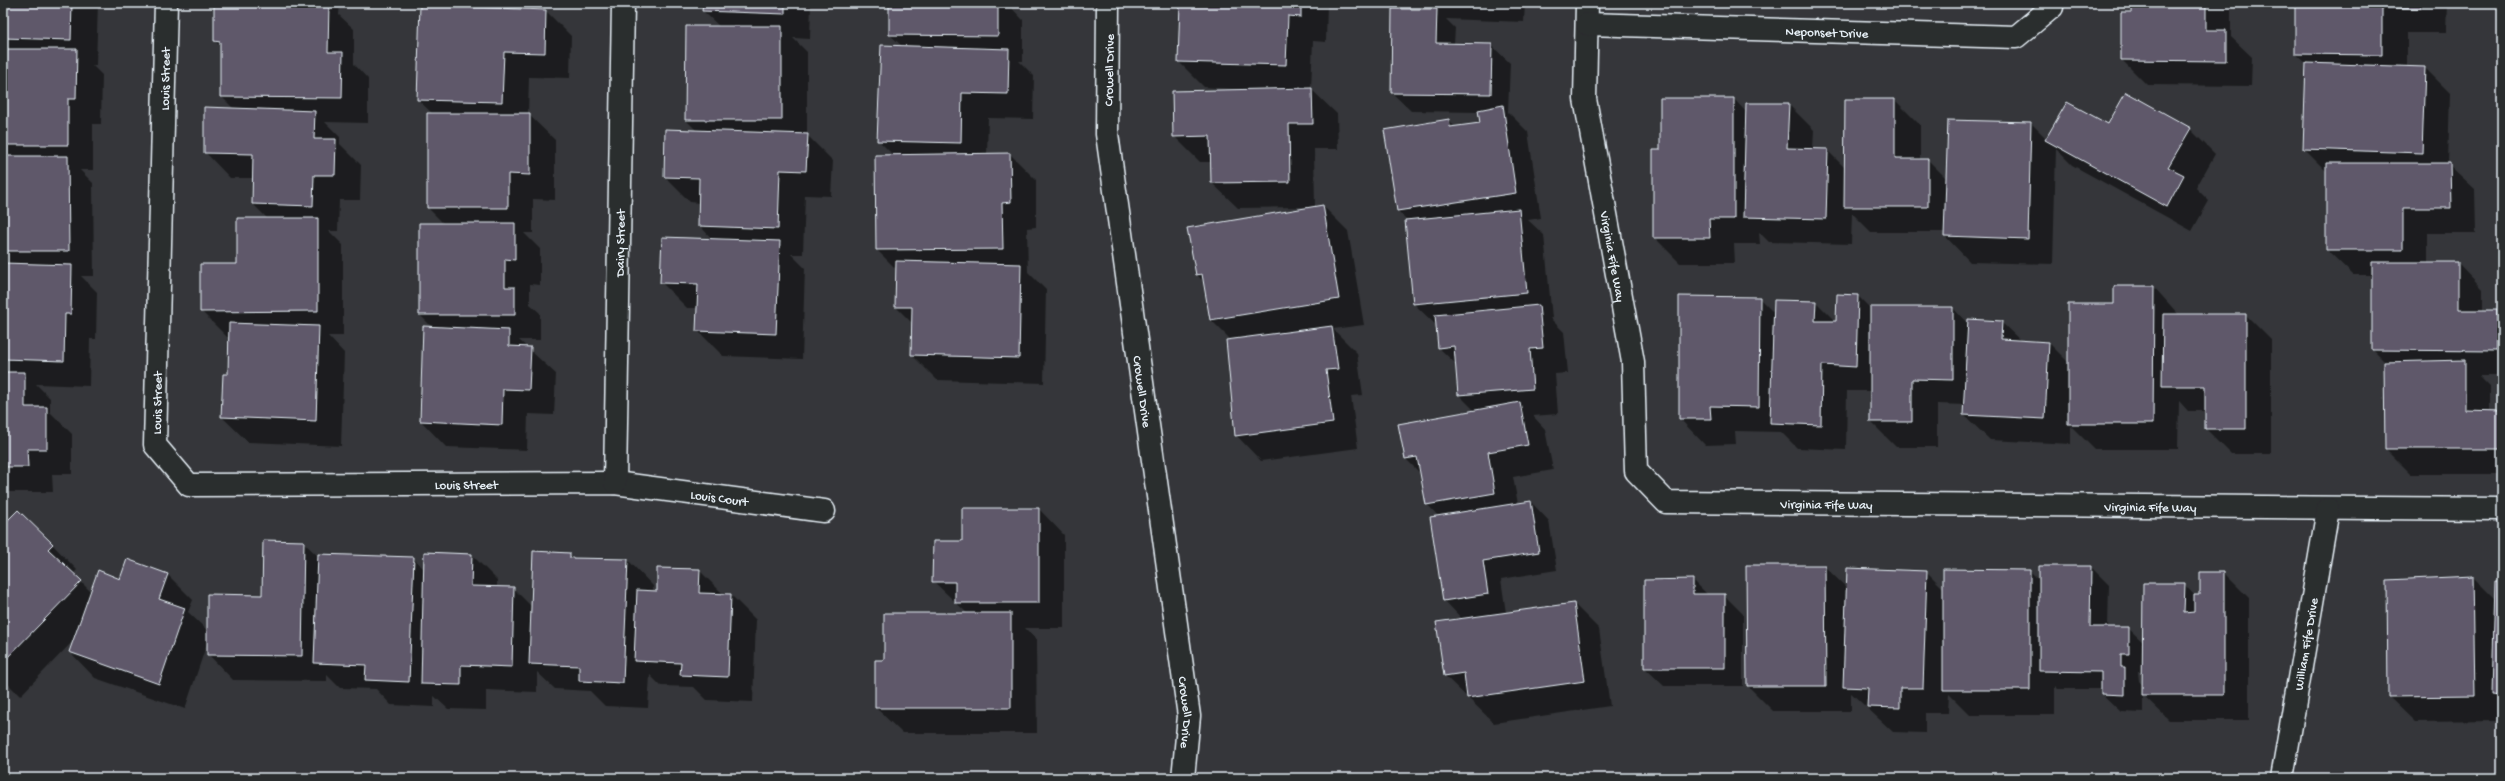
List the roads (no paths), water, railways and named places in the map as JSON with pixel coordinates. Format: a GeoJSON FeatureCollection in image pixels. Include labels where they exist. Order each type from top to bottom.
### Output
{"type":"FeatureCollection","features":[{"type":"Feature","properties":{"kind":"street","name":"Louis Street"},"geometry":{"type":"LineString","coordinates":[[166,3],[155,445],[189,485],[614,483]]}},
{"type":"Feature","properties":{"kind":"street","name":"Dairy Street"},"geometry":{"type":"LineString","coordinates":[[614,483],[623,3]]}},
{"type":"Feature","properties":{"kind":"street","name":"Crowell Drive"},"geometry":{"type":"LineString","coordinates":[[1108,3],[1107,134],[1189,716],[1183,778]]}},
{"type":"Feature","properties":{"kind":"street","name":"Virginia Fife Way"},"geometry":{"type":"LineString","coordinates":[[1587,3],[1585,99],[1633,362],[1636,471],[1666,502],[2328,509],[2502,509]]}},
{"type":"Feature","properties":{"kind":"street","name":"Neponset Drive"},"geometry":{"type":"LineString","coordinates":[[1587,24],[2016,36],[2052,7],[2052,3]]}},
{"type":"Feature","properties":{"kind":"street","name":"Louis Court"},"geometry":{"type":"LineString","coordinates":[[614,483],[824,511]]}},
{"type":"Feature","properties":{"kind":"street","name":"William Fife Drive"},"geometry":{"type":"LineString","coordinates":[[2282,778],[2328,509]]}}]}
